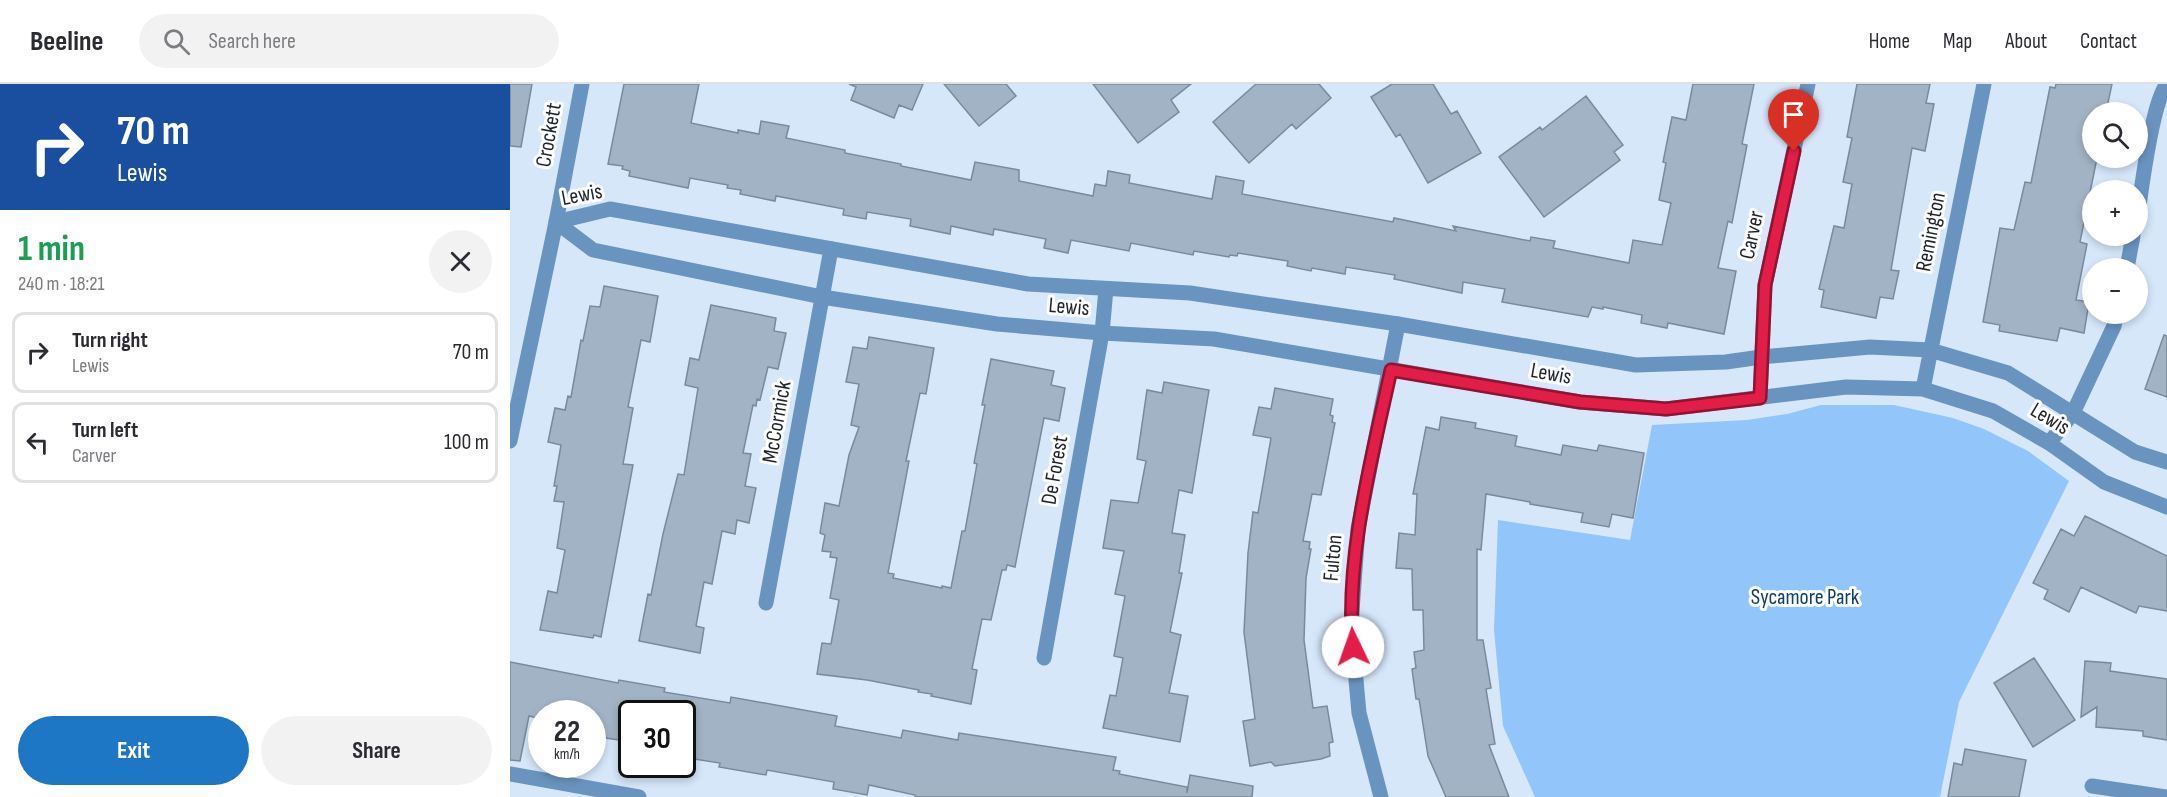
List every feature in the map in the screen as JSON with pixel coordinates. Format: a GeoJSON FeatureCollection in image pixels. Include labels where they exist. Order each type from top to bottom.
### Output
{"type":"FeatureCollection","features":[{"type":"Feature","properties":{"kind":"street","name":"Crockett"},"geometry":{"type":"LineString","coordinates":[[510,441],[582,84]]}},
{"type":"Feature","properties":{"kind":"street","name":"Carver"},"geometry":{"type":"LineString","coordinates":[[1760,398],[1765,285],[1808,84]]}},
{"type":"Feature","properties":{"kind":"street","name":"Remington"},"geometry":{"type":"LineString","coordinates":[[1923,389],[1984,84]]}},
{"type":"Feature","properties":{"kind":"street"},"geometry":{"type":"LineString","coordinates":[[2144,180],[2156,110],[2162,90],[2167,84]]}},
{"type":"Feature","properties":{"kind":"street","name":"Lewis"},"geometry":{"type":"LineString","coordinates":[[556,222],[610,209],[1028,284],[1190,293],[1398,324],[1636,364],[1726,362],[1870,347],[1930,350],[2008,373],[2135,452],[2167,462]]}},
{"type":"Feature","properties":{"kind":"street","name":"Lewis"},"geometry":{"type":"LineString","coordinates":[[556,222],[593,250],[822,297],[997,324],[1214,339],[1580,402],[1666,409],[1846,387],[1923,389],[1993,411],[2049,443],[2104,482],[2167,507]]}},
{"type":"Feature","properties":{"kind":"street","name":"McCormick"},"geometry":{"type":"LineString","coordinates":[[766,603],[831,249]]}},
{"type":"Feature","properties":{"kind":"street","name":"De Forest"},"geometry":{"type":"LineString","coordinates":[[1044,658],[1102,333],[1106,289]]}},
{"type":"Feature","properties":{"kind":"street","name":"Fulton"},"geometry":{"type":"LineString","coordinates":[[1381,797],[1359,713],[1351,625],[1358,529],[1391,370],[1398,324]]}},
{"type":"Feature","properties":{"kind":"street"},"geometry":{"type":"LineString","coordinates":[[2049,443],[2073,413],[2114,324]]}},
{"type":"Feature","properties":{"kind":"street"},"geometry":{"type":"LineString","coordinates":[[510,774],[639,797]]}},
{"type":"Feature","properties":{"kind":"street"},"geometry":{"type":"LineString","coordinates":[[2092,786],[2167,797]]}},
{"type":"Feature","properties":{"kind":"green space","name":"Sycamore Park"},"geometry":{"type":"Polygon","coordinates":[[[1821,405],[1894,405],[1953,418],[1984,429],[2028,451],[2069,481],[1959,702],[1940,797],[1535,797],[1503,726],[1494,630],[1498,520],[1630,540],[1652,425],[1747,420],[1787,414],[1821,405]]]}},
{"type":"Feature","properties":{"kind":"building"},"geometry":{"type":"Polygon","coordinates":[[[510,84],[532,84],[521,147],[510,146],[510,84]]]}},
{"type":"Feature","properties":{"kind":"building"},"geometry":{"type":"Polygon","coordinates":[[[624,84],[699,84],[691,123],[738,133],[738,130],[759,134],[761,121],[789,126],[786,138],[845,150],[845,153],[901,164],[901,166],[971,180],[975,162],[1019,170],[1019,181],[1093,196],[1095,184],[1106,186],[1108,171],[1130,175],[1129,183],[1212,199],[1216,176],[1244,181],[1242,194],[1393,222],[1394,218],[1456,231],[1453,226],[1530,241],[1531,237],[1555,241],[1553,248],[1629,263],[1633,240],[1662,245],[1671,203],[1659,200],[1666,163],[1663,162],[1672,117],[1686,120],[1693,84],[1754,84],[1742,144],[1747,145],[1732,223],[1728,221],[1718,268],[1736,271],[1724,334],[1668,323],[1667,328],[1641,323],[1642,315],[1603,307],[1603,309],[1592,307],[1588,317],[1502,302],[1505,289],[1463,282],[1462,293],[1394,279],[1395,275],[1346,267],[1345,274],[1312,268],[1311,271],[1287,266],[1288,261],[1238,253],[1237,256],[1230,255],[1229,257],[1194,251],[1193,255],[1131,243],[1129,251],[1071,240],[1068,253],[1044,248],[1046,239],[994,229],[993,235],[951,226],[950,234],[910,226],[911,219],[867,212],[866,219],[843,215],[844,209],[776,196],[775,201],[740,194],[741,190],[727,188],[728,185],[690,178],[688,188],[629,176],[630,171],[622,169],[623,166],[608,164],[624,84]]]}},
{"type":"Feature","properties":{"kind":"building"},"geometry":{"type":"Polygon","coordinates":[[[849,84],[923,84],[912,110],[899,105],[894,118],[851,100],[856,87],[849,84]]]}},
{"type":"Feature","properties":{"kind":"building"},"geometry":{"type":"Polygon","coordinates":[[[944,84],[1006,84],[1016,96],[979,126],[944,84]]]}},
{"type":"Feature","properties":{"kind":"building"},"geometry":{"type":"Polygon","coordinates":[[[1093,84],[1191,84],[1171,100],[1179,112],[1138,143],[1093,84]]]}},
{"type":"Feature","properties":{"kind":"building"},"geometry":{"type":"Polygon","coordinates":[[[1256,84],[1319,84],[1331,98],[1296,129],[1292,124],[1249,163],[1213,122],[1256,84]]]}},
{"type":"Feature","properties":{"kind":"building"},"geometry":{"type":"Polygon","coordinates":[[[1392,84],[1433,84],[1451,114],[1457,111],[1481,153],[1428,183],[1400,134],[1396,137],[1371,97],[1392,84]]]}},
{"type":"Feature","properties":{"kind":"building"},"geometry":{"type":"Polygon","coordinates":[[[1857,84],[1930,84],[1926,103],[1934,104],[1925,151],[1912,148],[1891,270],[1899,271],[1893,299],[1880,297],[1876,318],[1821,307],[1824,290],[1819,289],[1834,226],[1844,228],[1852,184],[1843,182],[1852,138],[1847,137],[1857,84]]]}},
{"type":"Feature","properties":{"kind":"building"},"geometry":{"type":"Polygon","coordinates":[[[2056,84],[2112,84],[2108,102],[2082,102],[2082,168],[2095,168],[2093,180],[2082,180],[2080,242],[2082,246],[2087,246],[2084,258],[2082,258],[2076,300],[2082,301],[2082,324],[2085,324],[2084,333],[2060,328],[2057,341],[1999,331],[2000,325],[1983,322],[2000,228],[2014,230],[2025,182],[2031,183],[2050,87],[2055,88],[2056,84]]]}},
{"type":"Feature","properties":{"kind":"building"},"geometry":{"type":"Polygon","coordinates":[[[1586,96],[1623,145],[1614,152],[1620,160],[1544,217],[1499,157],[1540,127],[1542,130],[1586,96]]]}},
{"type":"Feature","properties":{"kind":"building"},"geometry":{"type":"Polygon","coordinates":[[[604,286],[658,296],[650,342],[641,340],[628,407],[633,408],[623,464],[633,465],[601,637],[594,635],[593,638],[540,630],[548,591],[557,593],[565,550],[557,548],[564,502],[554,501],[557,486],[554,486],[561,445],[548,442],[555,408],[565,410],[568,396],[571,397],[581,340],[583,341],[590,306],[600,307],[604,286]]]}},
{"type":"Feature","properties":{"kind":"building"},"geometry":{"type":"Polygon","coordinates":[[[711,305],[776,318],[774,331],[786,333],[778,369],[768,367],[760,400],[757,399],[756,406],[753,405],[743,453],[751,454],[745,486],[756,488],[749,523],[737,520],[735,534],[722,531],[712,584],[704,582],[696,626],[704,628],[700,653],[639,641],[648,594],[651,595],[678,474],[684,475],[698,388],[685,385],[690,358],[699,360],[711,305]]]}},
{"type":"Feature","properties":{"kind":"building"},"geometry":{"type":"Polygon","coordinates":[[[2164,335],[2167,336],[2167,397],[2145,389],[2164,335]]]}},
{"type":"Feature","properties":{"kind":"building"},"geometry":{"type":"Polygon","coordinates":[[[869,337],[934,348],[926,394],[920,393],[906,461],[909,461],[888,573],[894,574],[893,578],[951,588],[962,531],[965,531],[977,464],[974,463],[991,359],[1054,371],[1051,385],[1065,388],[1059,421],[1044,418],[1015,567],[1007,565],[1006,570],[1002,570],[991,620],[982,619],[972,669],[977,670],[971,704],[931,696],[932,694],[918,692],[919,690],[867,680],[817,674],[822,643],[831,644],[839,600],[830,598],[837,558],[830,557],[831,552],[822,551],[825,535],[820,533],[825,503],[839,506],[849,455],[859,427],[851,425],[859,384],[846,382],[853,347],[867,349],[869,337]]]}},
{"type":"Feature","properties":{"kind":"building"},"geometry":{"type":"Polygon","coordinates":[[[1164,382],[1209,390],[1192,493],[1179,490],[1172,533],[1185,535],[1179,573],[1182,573],[1170,632],[1181,635],[1169,693],[1188,696],[1180,742],[1103,728],[1110,695],[1116,696],[1123,658],[1114,656],[1125,596],[1115,594],[1124,551],[1103,548],[1111,500],[1138,503],[1146,461],[1137,459],[1147,390],[1162,393],[1164,382]]]}},
{"type":"Feature","properties":{"kind":"building"},"geometry":{"type":"Polygon","coordinates":[[[1275,388],[1333,399],[1330,415],[1333,416],[1332,422],[1335,423],[1321,495],[1312,494],[1303,541],[1310,542],[1309,549],[1311,549],[1306,578],[1304,640],[1313,708],[1327,706],[1333,742],[1329,743],[1330,756],[1321,759],[1275,766],[1271,762],[1250,766],[1243,721],[1255,719],[1244,632],[1248,553],[1253,512],[1258,513],[1271,438],[1253,435],[1259,407],[1271,409],[1275,388]]]}},
{"type":"Feature","properties":{"kind":"building"},"geometry":{"type":"Polygon","coordinates":[[[1441,417],[1476,423],[1475,428],[1517,436],[1515,446],[1561,455],[1563,445],[1597,451],[1599,445],[1644,453],[1633,518],[1612,514],[1609,527],[1581,522],[1583,513],[1486,494],[1481,550],[1477,549],[1477,640],[1483,640],[1491,688],[1486,689],[1495,744],[1489,745],[1509,797],[1446,797],[1428,756],[1419,699],[1416,699],[1412,669],[1416,668],[1414,652],[1424,650],[1423,610],[1413,610],[1412,569],[1396,568],[1399,533],[1415,535],[1417,494],[1413,494],[1426,427],[1439,430],[1441,417]]]}},
{"type":"Feature","properties":{"kind":"building"},"geometry":{"type":"Polygon","coordinates":[[[2085,516],[2167,556],[2167,611],[2139,606],[2136,613],[2081,587],[2069,612],[2044,599],[2048,590],[2033,583],[2061,529],[2074,536],[2085,516]]]}},
{"type":"Feature","properties":{"kind":"building"},"geometry":{"type":"Polygon","coordinates":[[[2034,658],[2075,720],[2033,747],[1994,683],[2034,658]]]}},
{"type":"Feature","properties":{"kind":"building"},"geometry":{"type":"Polygon","coordinates":[[[2085,661],[2111,663],[2110,671],[2167,679],[2167,740],[2143,736],[2143,731],[2096,727],[2097,707],[2081,717],[2085,661]]]}},
{"type":"Feature","properties":{"kind":"building"},"geometry":{"type":"Polygon","coordinates":[[[510,662],[618,683],[619,680],[665,688],[664,692],[730,703],[731,697],[837,716],[835,726],[901,738],[903,730],[958,740],[959,733],[1116,757],[1113,770],[1120,771],[1119,774],[1187,787],[1187,793],[1190,775],[1253,786],[1252,797],[915,797],[915,795],[869,785],[867,795],[833,789],[834,782],[767,770],[766,775],[719,767],[720,763],[696,759],[696,700],[618,700],[618,740],[606,738],[606,700],[528,700],[528,721],[520,761],[510,760],[510,662]]]}},
{"type":"Feature","properties":{"kind":"building"},"geometry":{"type":"Polygon","coordinates":[[[1965,749],[2026,760],[2019,797],[1948,797],[1954,763],[1962,765],[1965,749]]]}},
{"type":"Feature","properties":{"kind":"route"},"geometry":{"type":"LineString","coordinates":[[1353,647],[1351,625],[1358,529],[1391,370],[1580,402],[1666,409],[1760,398],[1765,285],[1794,151]]}}]}
